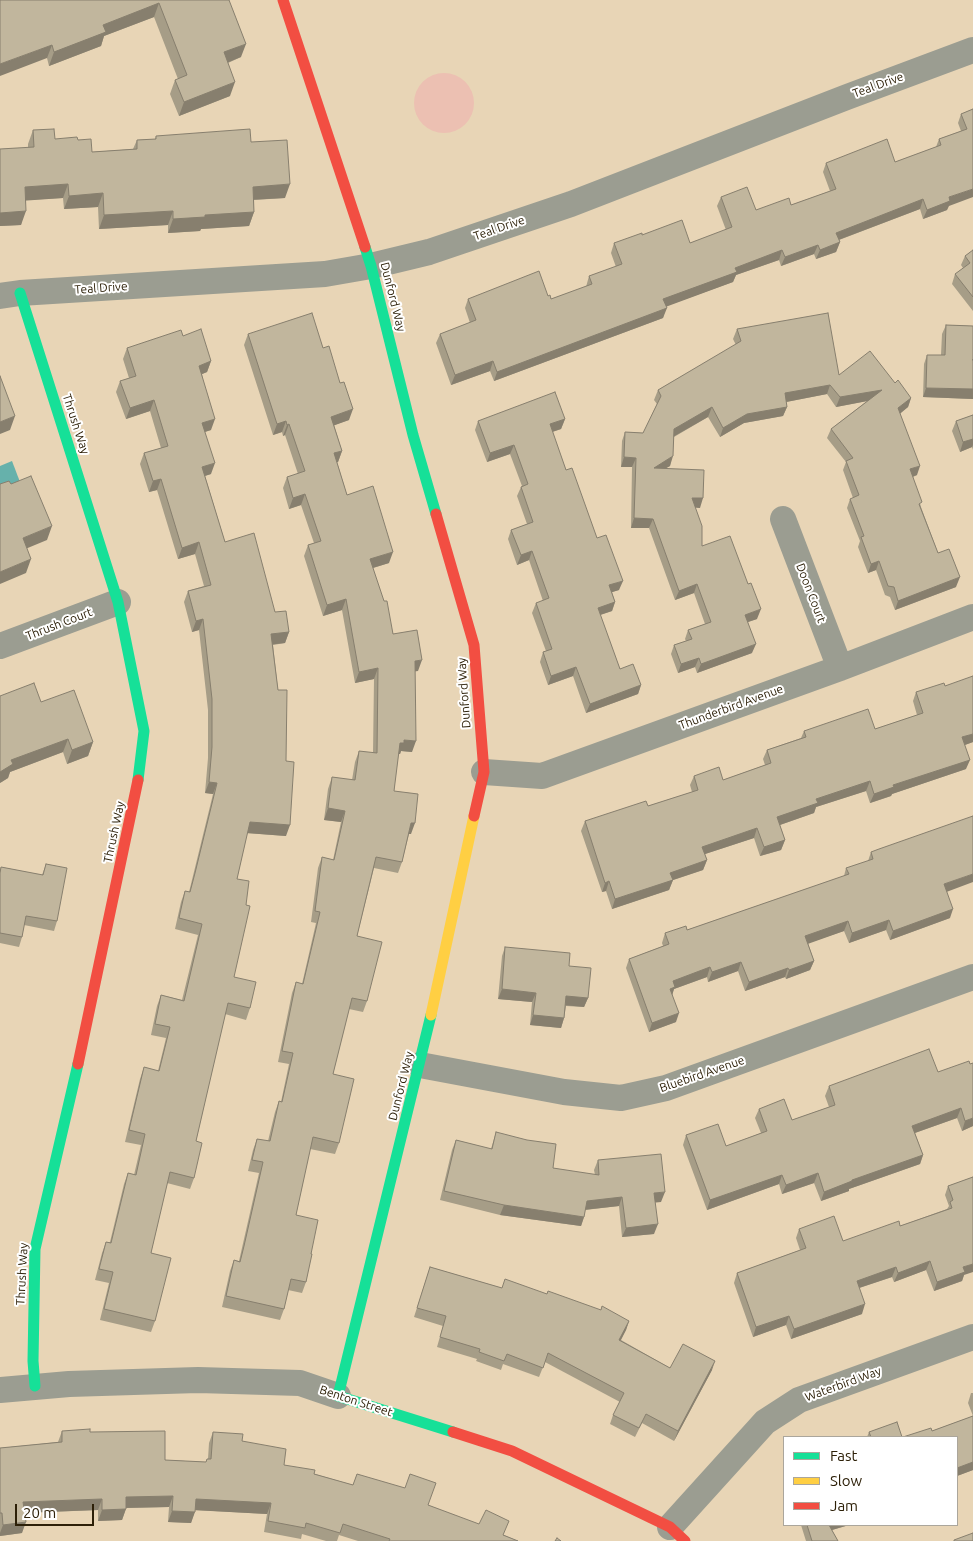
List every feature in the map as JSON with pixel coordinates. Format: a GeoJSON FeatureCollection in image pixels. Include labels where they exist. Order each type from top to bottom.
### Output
{"type":"FeatureCollection","features":[{"type":"Feature","properties":{"kind":"street","name":"Dunford Way"},"geometry":{"type":"LineString","coordinates":[[283,0],[371,266],[413,435],[474,645],[484,772],[420,1065],[338,1396]]}},
{"type":"Feature","properties":{"kind":"street","name":"Teal Drive"},"geometry":{"type":"LineString","coordinates":[[10,294],[325,274],[371,266],[429,252],[571,204],[847,96],[973,50]]}},
{"type":"Feature","properties":{"kind":"street","name":"Thrush Way"},"geometry":{"type":"LineString","coordinates":[[10,294],[118,602],[144,731],[135,800],[83,1043],[35,1249],[33,1361],[35,1386]]}},
{"type":"Feature","properties":{"kind":"street","name":"Doon Court"},"geometry":{"type":"LineString","coordinates":[[783,519],[840,668]]}},
{"type":"Feature","properties":{"kind":"street","name":"Thrush Court"},"geometry":{"type":"LineString","coordinates":[[0,646],[118,602]]}},
{"type":"Feature","properties":{"kind":"street","name":"Thunderbird Avenue"},"geometry":{"type":"LineString","coordinates":[[484,772],[542,776],[840,668],[973,617]]}},
{"type":"Feature","properties":{"kind":"street","name":"Bluebird Avenue"},"geometry":{"type":"LineString","coordinates":[[420,1065],[564,1092],[621,1098],[666,1088],[973,977]]}},
{"type":"Feature","properties":{"kind":"street","name":"Waterbird Way"},"geometry":{"type":"LineString","coordinates":[[678,1534],[765,1422],[799,1400],[973,1337]]}},
{"type":"Feature","properties":{"kind":"street","name":"Benton Street"},"geometry":{"type":"LineString","coordinates":[[0,1390],[35,1386],[198,1380],[300,1383],[512,1451],[678,1534]]}},
{"type":"Feature","properties":{"kind":"shaded area"},"geometry":{"type":"Polygon","coordinates":[[[444,73],[461,78],[469,86],[474,103],[469,120],[461,128],[444,133],[427,128],[419,120],[414,103],[419,86],[427,78],[444,73]]]}},
{"type":"Feature","properties":{"kind":"water"},"geometry":{"type":"Polygon","coordinates":[[[12,461],[20,482],[0,490],[0,466],[12,461]]]}},
{"type":"Feature","properties":{"kind":"building"},"geometry":{"type":"Polygon","coordinates":[[[0,0],[229,0],[246,44],[224,52],[235,82],[184,102],[175,80],[187,75],[159,3],[103,25],[106,32],[54,52],[52,45],[0,64],[0,0]]]}},
{"type":"Feature","properties":{"kind":"building"},"geometry":{"type":"Polygon","coordinates":[[[973,109],[973,189],[949,197],[950,201],[927,210],[923,199],[836,233],[840,242],[820,250],[818,245],[785,257],[782,250],[735,268],[737,272],[663,299],[667,308],[497,372],[493,361],[455,375],[440,334],[476,320],[468,299],[539,271],[548,296],[550,295],[551,299],[592,284],[589,276],[622,264],[614,243],[682,220],[690,243],[732,227],[721,197],[747,187],[756,210],[789,198],[791,205],[836,189],[826,163],[887,139],[895,162],[941,145],[939,139],[967,129],[961,114],[973,109]]]}},
{"type":"Feature","properties":{"kind":"building"},"geometry":{"type":"Polygon","coordinates":[[[54,129],[55,139],[77,137],[78,140],[91,139],[92,152],[137,149],[137,140],[156,139],[156,136],[250,129],[251,142],[287,140],[290,184],[253,187],[254,212],[205,215],[205,217],[173,219],[173,211],[104,215],[103,193],[69,196],[68,184],[25,187],[26,211],[0,213],[0,149],[34,147],[33,130],[54,129]]]}},
{"type":"Feature","properties":{"kind":"building"},"geometry":{"type":"Polygon","coordinates":[[[973,250],[973,297],[955,274],[970,263],[965,256],[973,250]]]}},
{"type":"Feature","properties":{"kind":"building"},"geometry":{"type":"Polygon","coordinates":[[[312,313],[323,348],[329,346],[340,383],[344,382],[353,409],[331,417],[342,451],[334,453],[347,495],[373,486],[393,552],[370,559],[384,601],[387,601],[393,634],[417,630],[422,660],[415,661],[416,741],[404,740],[404,743],[400,743],[394,791],[418,794],[415,823],[411,823],[402,862],[376,857],[357,936],[382,942],[367,1001],[352,998],[333,1074],[354,1079],[339,1143],[313,1137],[296,1215],[318,1220],[306,1282],[291,1279],[284,1309],[226,1296],[234,1260],[240,1262],[263,1162],[252,1160],[257,1139],[270,1141],[279,1101],[282,1102],[293,1053],[282,1051],[296,982],[303,984],[320,912],[315,911],[322,857],[334,860],[345,811],[328,808],[332,777],[355,780],[359,751],[377,753],[378,668],[359,672],[346,599],[327,605],[308,545],[321,541],[305,494],[293,498],[287,477],[305,471],[289,424],[287,425],[286,421],[277,424],[248,334],[312,313]]]}},
{"type":"Feature","properties":{"kind":"building"},"geometry":{"type":"Polygon","coordinates":[[[828,313],[839,375],[870,351],[895,383],[898,380],[911,398],[898,408],[920,466],[910,469],[922,502],[919,504],[938,553],[949,549],[960,577],[898,601],[894,587],[888,586],[879,561],[871,564],[861,537],[864,536],[850,499],[859,495],[846,461],[853,458],[831,429],[882,390],[840,397],[830,385],[785,393],[787,407],[747,414],[723,428],[712,407],[674,429],[673,456],[654,468],[704,470],[703,498],[692,498],[702,526],[702,546],[730,536],[748,584],[751,583],[761,609],[745,615],[756,644],[701,664],[699,658],[681,664],[674,645],[692,639],[688,630],[711,622],[697,584],[679,591],[653,519],[634,518],[636,458],[624,457],[625,432],[643,433],[661,396],[658,390],[741,341],[737,329],[828,313]]]}},
{"type":"Feature","properties":{"kind":"building"},"geometry":{"type":"Polygon","coordinates":[[[946,325],[973,326],[973,389],[926,388],[927,355],[945,355],[946,325]]]}},
{"type":"Feature","properties":{"kind":"building"},"geometry":{"type":"Polygon","coordinates":[[[201,329],[211,361],[199,366],[215,419],[202,423],[215,463],[202,467],[225,542],[254,533],[275,612],[286,611],[289,632],[271,634],[278,690],[287,690],[286,761],[294,762],[290,825],[250,822],[237,879],[249,881],[246,905],[250,906],[234,977],[256,982],[250,1008],[228,1003],[196,1141],[202,1143],[194,1178],[170,1172],[151,1253],[171,1258],[155,1321],[104,1309],[113,1272],[99,1269],[106,1242],[111,1243],[128,1173],[136,1175],[145,1134],[129,1130],[144,1067],[159,1071],[170,1027],[155,1024],[161,995],[184,1001],[202,924],[179,918],[185,891],[190,892],[217,783],[209,782],[212,747],[212,699],[203,619],[196,621],[188,591],[211,585],[199,542],[182,548],[161,479],[153,481],[144,453],[168,446],[154,400],[130,408],[120,381],[136,376],[127,348],[181,330],[183,336],[201,329]]]}},
{"type":"Feature","properties":{"kind":"building"},"geometry":{"type":"Polygon","coordinates":[[[0,376],[15,416],[0,422],[0,376]]]}},
{"type":"Feature","properties":{"kind":"building"},"geometry":{"type":"Polygon","coordinates":[[[555,392],[565,419],[550,424],[566,470],[572,468],[597,538],[606,535],[623,581],[609,585],[615,602],[598,608],[620,669],[633,664],[641,685],[590,704],[576,667],[551,676],[543,652],[552,649],[536,603],[549,598],[532,551],[521,555],[511,530],[533,522],[521,487],[528,484],[514,445],[490,453],[478,421],[555,392]]]}},
{"type":"Feature","properties":{"kind":"building"},"geometry":{"type":"Polygon","coordinates":[[[973,415],[973,439],[963,442],[956,421],[973,415]]]}},
{"type":"Feature","properties":{"kind":"building"},"geometry":{"type":"Polygon","coordinates":[[[31,476],[52,526],[23,538],[31,559],[0,572],[0,484],[9,481],[11,484],[31,476]]]}},
{"type":"Feature","properties":{"kind":"building"},"geometry":{"type":"Polygon","coordinates":[[[973,676],[973,734],[962,737],[970,760],[893,785],[894,787],[874,794],[870,781],[816,799],[818,803],[777,817],[785,840],[764,847],[757,828],[702,847],[707,860],[670,873],[673,880],[615,899],[609,881],[605,883],[585,821],[646,801],[648,806],[698,790],[694,776],[719,767],[723,780],[771,763],[767,750],[806,737],[804,731],[868,709],[875,729],[923,713],[916,692],[944,683],[945,686],[973,676]]]}},
{"type":"Feature","properties":{"kind":"building"},"geometry":{"type":"Polygon","coordinates":[[[34,683],[41,702],[74,690],[93,742],[72,750],[68,739],[11,760],[13,764],[0,772],[0,696],[34,683]]]}},
{"type":"Feature","properties":{"kind":"building"},"geometry":{"type":"Polygon","coordinates":[[[973,816],[973,874],[944,884],[953,909],[893,931],[889,920],[852,933],[848,921],[805,936],[814,961],[749,982],[741,962],[712,972],[710,967],[673,981],[675,987],[670,989],[679,1013],[652,1023],[629,959],[669,944],[665,933],[686,926],[687,930],[849,874],[846,868],[873,859],[871,852],[973,816]]]}},
{"type":"Feature","properties":{"kind":"building"},"geometry":{"type":"Polygon","coordinates":[[[46,864],[67,868],[57,921],[26,916],[22,937],[0,933],[1,867],[43,875],[46,864]]]}},
{"type":"Feature","properties":{"kind":"building"},"geometry":{"type":"Polygon","coordinates":[[[505,947],[570,953],[569,966],[591,968],[588,998],[566,996],[564,1018],[533,1015],[536,993],[502,989],[505,947]]]}},
{"type":"Feature","properties":{"kind":"building"},"geometry":{"type":"Polygon","coordinates":[[[929,1049],[938,1072],[969,1061],[970,1064],[973,1063],[973,1118],[965,1121],[961,1108],[912,1126],[923,1155],[824,1192],[818,1173],[786,1185],[782,1175],[710,1200],[686,1135],[718,1124],[726,1146],[767,1131],[759,1109],[784,1099],[792,1120],[835,1105],[829,1086],[929,1049]]]}},
{"type":"Feature","properties":{"kind":"building"},"geometry":{"type":"Polygon","coordinates":[[[496,1132],[527,1140],[556,1144],[553,1168],[599,1175],[598,1160],[661,1154],[665,1192],[654,1193],[658,1224],[626,1228],[622,1197],[587,1201],[584,1217],[504,1205],[444,1191],[456,1140],[492,1149],[496,1132]]]}},
{"type":"Feature","properties":{"kind":"building"},"geometry":{"type":"Polygon","coordinates":[[[973,1177],[973,1264],[963,1267],[965,1272],[937,1282],[930,1261],[898,1273],[896,1267],[857,1281],[865,1304],[794,1329],[789,1316],[756,1327],[737,1273],[806,1248],[799,1229],[834,1216],[843,1241],[899,1221],[900,1226],[952,1208],[950,1202],[953,1200],[948,1186],[973,1177]]]}},
{"type":"Feature","properties":{"kind":"building"},"geometry":{"type":"Polygon","coordinates":[[[430,1267],[502,1288],[505,1279],[547,1294],[548,1291],[601,1310],[602,1306],[629,1321],[619,1340],[670,1368],[683,1344],[715,1361],[678,1431],[646,1414],[639,1428],[613,1415],[624,1393],[548,1353],[543,1368],[507,1354],[504,1361],[479,1352],[480,1349],[440,1337],[446,1316],[417,1308],[430,1267]]]}},
{"type":"Feature","properties":{"kind":"building"},"geometry":{"type":"Polygon","coordinates":[[[973,1416],[973,1462],[958,1468],[958,1436],[906,1436],[931,1428],[932,1431],[973,1416]]]}},
{"type":"Feature","properties":{"kind":"building"},"geometry":{"type":"Polygon","coordinates":[[[897,1422],[902,1436],[871,1436],[869,1432],[897,1422]]]}},
{"type":"Feature","properties":{"kind":"building"},"geometry":{"type":"Polygon","coordinates":[[[90,1429],[90,1432],[165,1431],[165,1460],[206,1462],[207,1459],[211,1459],[213,1432],[243,1434],[242,1441],[286,1449],[284,1465],[315,1470],[314,1474],[353,1485],[357,1474],[405,1488],[410,1474],[436,1483],[428,1505],[479,1524],[486,1510],[509,1521],[503,1535],[518,1541],[389,1541],[390,1539],[343,1524],[340,1533],[306,1523],[305,1528],[268,1521],[271,1503],[196,1499],[195,1512],[172,1511],[173,1496],[126,1497],[126,1509],[102,1510],[102,1499],[23,1502],[26,1522],[3,1525],[2,1513],[0,1513],[0,1448],[62,1442],[62,1431],[90,1429]]]}},
{"type":"Feature","properties":{"kind":"building"},"geometry":{"type":"Polygon","coordinates":[[[807,1526],[830,1526],[838,1541],[812,1541],[807,1526]]]}},
{"type":"Feature","properties":{"kind":"building"},"geometry":{"type":"Polygon","coordinates":[[[973,1533],[973,1541],[954,1541],[954,1540],[973,1533]]]}},
{"type":"Feature","properties":{"kind":"traffic: fast"},"geometry":{"type":"LineString","coordinates":[[365,247],[413,435],[436,514]]}},
{"type":"Feature","properties":{"kind":"traffic: fast"},"geometry":{"type":"LineString","coordinates":[[20,293],[118,602],[144,731],[138,780]]}},
{"type":"Feature","properties":{"kind":"traffic: fast"},"geometry":{"type":"LineString","coordinates":[[431,1015],[338,1396],[453,1432]]}},
{"type":"Feature","properties":{"kind":"traffic: fast"},"geometry":{"type":"LineString","coordinates":[[35,1386],[33,1361],[35,1249],[78,1064]]}},
{"type":"Feature","properties":{"kind":"traffic: slow"},"geometry":{"type":"LineString","coordinates":[[431,1015],[474,816]]}},
{"type":"Feature","properties":{"kind":"traffic: jam"},"geometry":{"type":"LineString","coordinates":[[283,0],[365,247]]}},
{"type":"Feature","properties":{"kind":"traffic: jam"},"geometry":{"type":"LineString","coordinates":[[436,514],[474,645],[484,772],[474,816]]}},
{"type":"Feature","properties":{"kind":"traffic: jam"},"geometry":{"type":"LineString","coordinates":[[78,1064],[138,780]]}},
{"type":"Feature","properties":{"kind":"traffic: jam"},"geometry":{"type":"LineString","coordinates":[[453,1432],[512,1451],[670,1527],[685,1541]]}}]}
